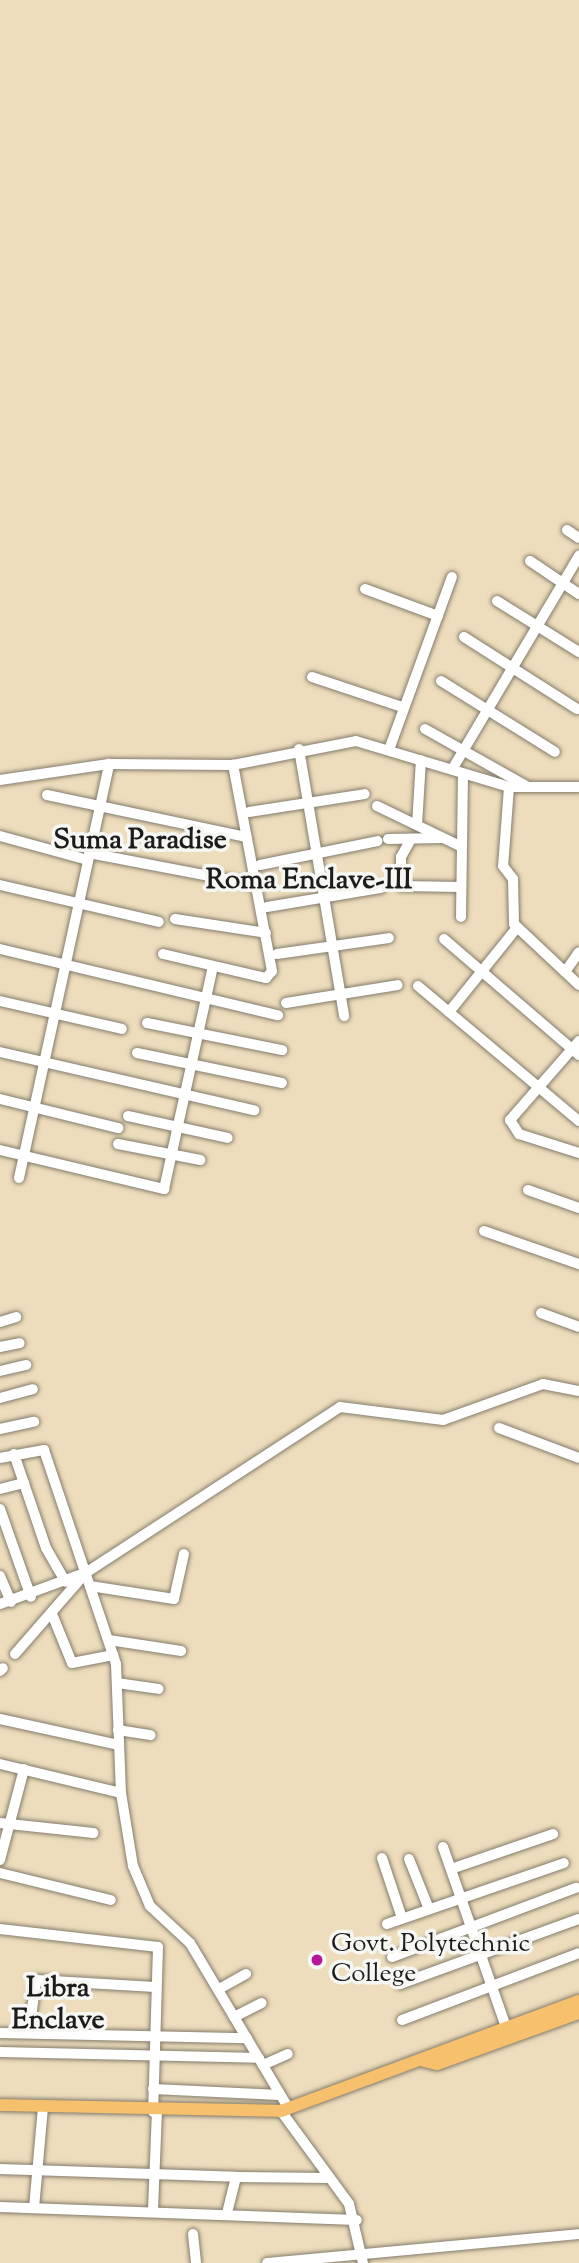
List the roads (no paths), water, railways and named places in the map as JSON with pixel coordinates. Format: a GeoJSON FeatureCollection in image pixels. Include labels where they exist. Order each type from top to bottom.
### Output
{"type":"FeatureCollection","features":[{"type":"Feature","properties":{"kind":"main road"},"geometry":{"type":"LineString","coordinates":[[0,2105],[155,2112],[285,2110],[424,2061],[433,2052],[579,2001]]}},
{"type":"Feature","properties":{"kind":"main road"},"geometry":{"type":"LineString","coordinates":[[424,2061],[437,2063],[579,2013]]}},
{"type":"Feature","properties":{"kind":"street"},"geometry":{"type":"LineString","coordinates":[[567,530],[579,538]]}},
{"type":"Feature","properties":{"kind":"street"},"geometry":{"type":"LineString","coordinates":[[453,768],[536,624],[579,556]]}},
{"type":"Feature","properties":{"kind":"street"},"geometry":{"type":"LineString","coordinates":[[530,561],[579,594]]}},
{"type":"Feature","properties":{"kind":"street"},"geometry":{"type":"LineString","coordinates":[[390,747],[402,707],[452,577]]}},
{"type":"Feature","properties":{"kind":"street"},"geometry":{"type":"LineString","coordinates":[[365,589],[438,616]]}},
{"type":"Feature","properties":{"kind":"street"},"geometry":{"type":"LineString","coordinates":[[497,601],[579,652]]}},
{"type":"Feature","properties":{"kind":"street"},"geometry":{"type":"LineString","coordinates":[[464,637],[577,709]]}},
{"type":"Feature","properties":{"kind":"street"},"geometry":{"type":"LineString","coordinates":[[313,677],[402,707]]}},
{"type":"Feature","properties":{"kind":"street"},"geometry":{"type":"LineString","coordinates":[[441,681],[555,752]]}},
{"type":"Feature","properties":{"kind":"street"},"geometry":{"type":"LineString","coordinates":[[425,729],[528,787]]}},
{"type":"Feature","properties":{"kind":"street"},"geometry":{"type":"LineString","coordinates":[[0,780],[109,764],[233,765],[299,749],[356,741],[390,747],[421,760],[509,787],[579,787]]}},
{"type":"Feature","properties":{"kind":"street"},"geometry":{"type":"LineString","coordinates":[[299,749],[344,1016]]}},
{"type":"Feature","properties":{"kind":"street"},"geometry":{"type":"LineString","coordinates":[[416,825],[421,760]]}},
{"type":"Feature","properties":{"kind":"street"},"geometry":{"type":"LineString","coordinates":[[19,1178],[109,764]]}},
{"type":"Feature","properties":{"kind":"street"},"geometry":{"type":"LineString","coordinates":[[163,954],[268,976],[266,933],[233,765]]}},
{"type":"Feature","properties":{"kind":"street"},"geometry":{"type":"LineString","coordinates":[[461,917],[463,774]]}},
{"type":"Feature","properties":{"kind":"street"},"geometry":{"type":"LineString","coordinates":[[449,1012],[484,973],[516,929],[511,872],[503,866],[509,787]]}},
{"type":"Feature","properties":{"kind":"street"},"geometry":{"type":"LineString","coordinates":[[249,812],[365,793]]}},
{"type":"Feature","properties":{"kind":"street"},"geometry":{"type":"LineString","coordinates":[[47,794],[247,837]]}},
{"type":"Feature","properties":{"kind":"street"},"geometry":{"type":"LineString","coordinates":[[377,806],[460,846]]}},
{"type":"Feature","properties":{"kind":"street"},"geometry":{"type":"LineString","coordinates":[[0,836],[89,856],[257,885]]}},
{"type":"Feature","properties":{"kind":"street"},"geometry":{"type":"LineString","coordinates":[[260,865],[383,841],[442,838]]}},
{"type":"Feature","properties":{"kind":"street"},"geometry":{"type":"LineString","coordinates":[[411,839],[401,857],[401,886],[460,887]]}},
{"type":"Feature","properties":{"kind":"street"},"geometry":{"type":"LineString","coordinates":[[0,885],[159,922]]}},
{"type":"Feature","properties":{"kind":"street"},"geometry":{"type":"LineString","coordinates":[[267,907],[381,888]]}},
{"type":"Feature","properties":{"kind":"street"},"geometry":{"type":"LineString","coordinates":[[175,919],[266,933]]}},
{"type":"Feature","properties":{"kind":"street"},"geometry":{"type":"LineString","coordinates":[[516,929],[579,985]]}},
{"type":"Feature","properties":{"kind":"street"},"geometry":{"type":"LineString","coordinates":[[277,954],[389,938]]}},
{"type":"Feature","properties":{"kind":"street"},"geometry":{"type":"LineString","coordinates":[[444,939],[577,1048],[537,1085],[512,1113],[510,1126],[579,1153]]}},
{"type":"Feature","properties":{"kind":"street"},"geometry":{"type":"LineString","coordinates":[[0,949],[143,978],[206,1000],[278,1015]]}},
{"type":"Feature","properties":{"kind":"street"},"geometry":{"type":"LineString","coordinates":[[565,972],[579,952]]}},
{"type":"Feature","properties":{"kind":"street"},"geometry":{"type":"LineString","coordinates":[[0,1150],[164,1189],[213,966]]}},
{"type":"Feature","properties":{"kind":"street"},"geometry":{"type":"LineString","coordinates":[[286,1003],[341,992],[398,985]]}},
{"type":"Feature","properties":{"kind":"street"},"geometry":{"type":"LineString","coordinates":[[418,986],[579,1121]]}},
{"type":"Feature","properties":{"kind":"street"},"geometry":{"type":"LineString","coordinates":[[0,1001],[122,1029]]}},
{"type":"Feature","properties":{"kind":"street"},"geometry":{"type":"LineString","coordinates":[[147,1023],[282,1050]]}},
{"type":"Feature","properties":{"kind":"street"},"geometry":{"type":"LineString","coordinates":[[0,1052],[254,1110]]}},
{"type":"Feature","properties":{"kind":"street"},"geometry":{"type":"LineString","coordinates":[[137,1053],[282,1083]]}},
{"type":"Feature","properties":{"kind":"street"},"geometry":{"type":"LineString","coordinates":[[0,1099],[118,1128]]}},
{"type":"Feature","properties":{"kind":"street"},"geometry":{"type":"LineString","coordinates":[[128,1116],[228,1138]]}},
{"type":"Feature","properties":{"kind":"street"},"geometry":{"type":"LineString","coordinates":[[118,1144],[200,1160]]}},
{"type":"Feature","properties":{"kind":"street"},"geometry":{"type":"LineString","coordinates":[[528,1190],[579,1208]]}},
{"type":"Feature","properties":{"kind":"street"},"geometry":{"type":"LineString","coordinates":[[484,1231],[579,1263]]}},
{"type":"Feature","properties":{"kind":"street"},"geometry":{"type":"LineString","coordinates":[[541,1313],[579,1327]]}},
{"type":"Feature","properties":{"kind":"street"},"geometry":{"type":"LineString","coordinates":[[0,1322],[16,1317]]}},
{"type":"Feature","properties":{"kind":"street"},"geometry":{"type":"LineString","coordinates":[[0,1348],[20,1342]]}},
{"type":"Feature","properties":{"kind":"street"},"geometry":{"type":"LineString","coordinates":[[0,1371],[26,1365]]}},
{"type":"Feature","properties":{"kind":"street"},"geometry":{"type":"LineString","coordinates":[[0,1576],[5,1603],[31,1597],[87,1572],[340,1407],[443,1420],[543,1384],[579,1391]]}},
{"type":"Feature","properties":{"kind":"street"},"geometry":{"type":"LineString","coordinates":[[0,1398],[33,1389]]}},
{"type":"Feature","properties":{"kind":"street"},"geometry":{"type":"LineString","coordinates":[[0,1429],[34,1422]]}},
{"type":"Feature","properties":{"kind":"street"},"geometry":{"type":"LineString","coordinates":[[499,1428],[579,1458]]}},
{"type":"Feature","properties":{"kind":"street"},"geometry":{"type":"LineString","coordinates":[[0,1458],[44,1450],[87,1572],[113,1655],[117,1683],[121,1793],[134,1866],[150,1906],[190,1943],[219,1989],[280,2095],[285,2110],[357,2220],[363,2258]]}},
{"type":"Feature","properties":{"kind":"street"},"geometry":{"type":"LineString","coordinates":[[14,1454],[66,1581]]}},
{"type":"Feature","properties":{"kind":"street"},"geometry":{"type":"LineString","coordinates":[[0,1489],[24,1483]]}},
{"type":"Feature","properties":{"kind":"street"},"geometry":{"type":"LineString","coordinates":[[0,1508],[31,1597]]}},
{"type":"Feature","properties":{"kind":"street"},"geometry":{"type":"LineString","coordinates":[[90,1586],[174,1599],[184,1554]]}},
{"type":"Feature","properties":{"kind":"street"},"geometry":{"type":"LineString","coordinates":[[15,1654],[87,1572]]}},
{"type":"Feature","properties":{"kind":"street"},"geometry":{"type":"LineString","coordinates":[[52,1614],[72,1663],[113,1655]]}},
{"type":"Feature","properties":{"kind":"street"},"geometry":{"type":"LineString","coordinates":[[109,1640],[181,1651]]}},
{"type":"Feature","properties":{"kind":"street"},"geometry":{"type":"LineString","coordinates":[[117,1683],[159,1689]]}},
{"type":"Feature","properties":{"kind":"street"},"geometry":{"type":"LineString","coordinates":[[0,1719],[118,1745]]}},
{"type":"Feature","properties":{"kind":"street"},"geometry":{"type":"LineString","coordinates":[[118,1730],[151,1735]]}},
{"type":"Feature","properties":{"kind":"street"},"geometry":{"type":"LineString","coordinates":[[0,1764],[121,1793]]}},
{"type":"Feature","properties":{"kind":"street"},"geometry":{"type":"LineString","coordinates":[[0,1860],[5,1823],[24,1769]]}},
{"type":"Feature","properties":{"kind":"street"},"geometry":{"type":"LineString","coordinates":[[5,1823],[93,1833]]}},
{"type":"Feature","properties":{"kind":"street"},"geometry":{"type":"LineString","coordinates":[[451,1869],[553,1834]]}},
{"type":"Feature","properties":{"kind":"street"},"geometry":{"type":"LineString","coordinates":[[443,1847],[506,2027]]}},
{"type":"Feature","properties":{"kind":"street"},"geometry":{"type":"LineString","coordinates":[[382,1858],[402,1917]]}},
{"type":"Feature","properties":{"kind":"street"},"geometry":{"type":"LineString","coordinates":[[409,1859],[429,1909]]}},
{"type":"Feature","properties":{"kind":"street"},"geometry":{"type":"LineString","coordinates":[[387,1924],[564,1863]]}},
{"type":"Feature","properties":{"kind":"street"},"geometry":{"type":"LineString","coordinates":[[0,1873],[111,1900]]}},
{"type":"Feature","properties":{"kind":"street"},"geometry":{"type":"LineString","coordinates":[[392,1957],[576,1888]]}},
{"type":"Feature","properties":{"kind":"street"},"geometry":{"type":"LineString","coordinates":[[400,1984],[579,1919]]}},
{"type":"Feature","properties":{"kind":"street"},"geometry":{"type":"LineString","coordinates":[[0,1929],[156,1945],[152,2038],[155,2112],[153,2210]]}},
{"type":"Feature","properties":{"kind":"street"},"geometry":{"type":"LineString","coordinates":[[402,2020],[579,1953]]}},
{"type":"Feature","properties":{"kind":"street"},"geometry":{"type":"LineString","coordinates":[[219,1989],[246,1974]]}},
{"type":"Feature","properties":{"kind":"street"},"geometry":{"type":"LineString","coordinates":[[29,2032],[36,1980],[155,1987]]}},
{"type":"Feature","properties":{"kind":"street"},"geometry":{"type":"LineString","coordinates":[[234,2017],[262,2003]]}},
{"type":"Feature","properties":{"kind":"street"},"geometry":{"type":"LineString","coordinates":[[0,2033],[247,2038]]}},
{"type":"Feature","properties":{"kind":"street"},"geometry":{"type":"LineString","coordinates":[[0,2052],[261,2062],[288,2054]]}},
{"type":"Feature","properties":{"kind":"street"},"geometry":{"type":"LineString","coordinates":[[153,2089],[280,2095]]}},
{"type":"Feature","properties":{"kind":"street"},"geometry":{"type":"LineString","coordinates":[[34,2208],[43,2107]]}},
{"type":"Feature","properties":{"kind":"street"},"geometry":{"type":"LineString","coordinates":[[0,2169],[330,2178]]}},
{"type":"Feature","properties":{"kind":"street"},"geometry":{"type":"LineString","coordinates":[[227,2214],[236,2177]]}},
{"type":"Feature","properties":{"kind":"street"},"geometry":{"type":"LineString","coordinates":[[0,2207],[153,2210],[357,2220]]}},
{"type":"Feature","properties":{"kind":"street"},"geometry":{"type":"LineString","coordinates":[[193,2234],[195,2263]]}},
{"type":"Feature","properties":{"kind":"street"},"geometry":{"type":"LineString","coordinates":[[267,2263],[363,2258],[579,2234]]}},
{"type":"Feature","properties":{"kind":"place","name":"Govt. Polytechnic College"},"geometry":{"type":"Point","coordinates":[317,1960]}},
{"type":"Feature","properties":{"kind":"district","name":"Suma Paradise"},"geometry":{"type":"Point","coordinates":[140,841]}},
{"type":"Feature","properties":{"kind":"district","name":"Roma Enclave-III"},"geometry":{"type":"Point","coordinates":[309,881]}},
{"type":"Feature","properties":{"kind":"district","name":"Libra Enclave"},"geometry":{"type":"Point","coordinates":[58,2005]}}]}
